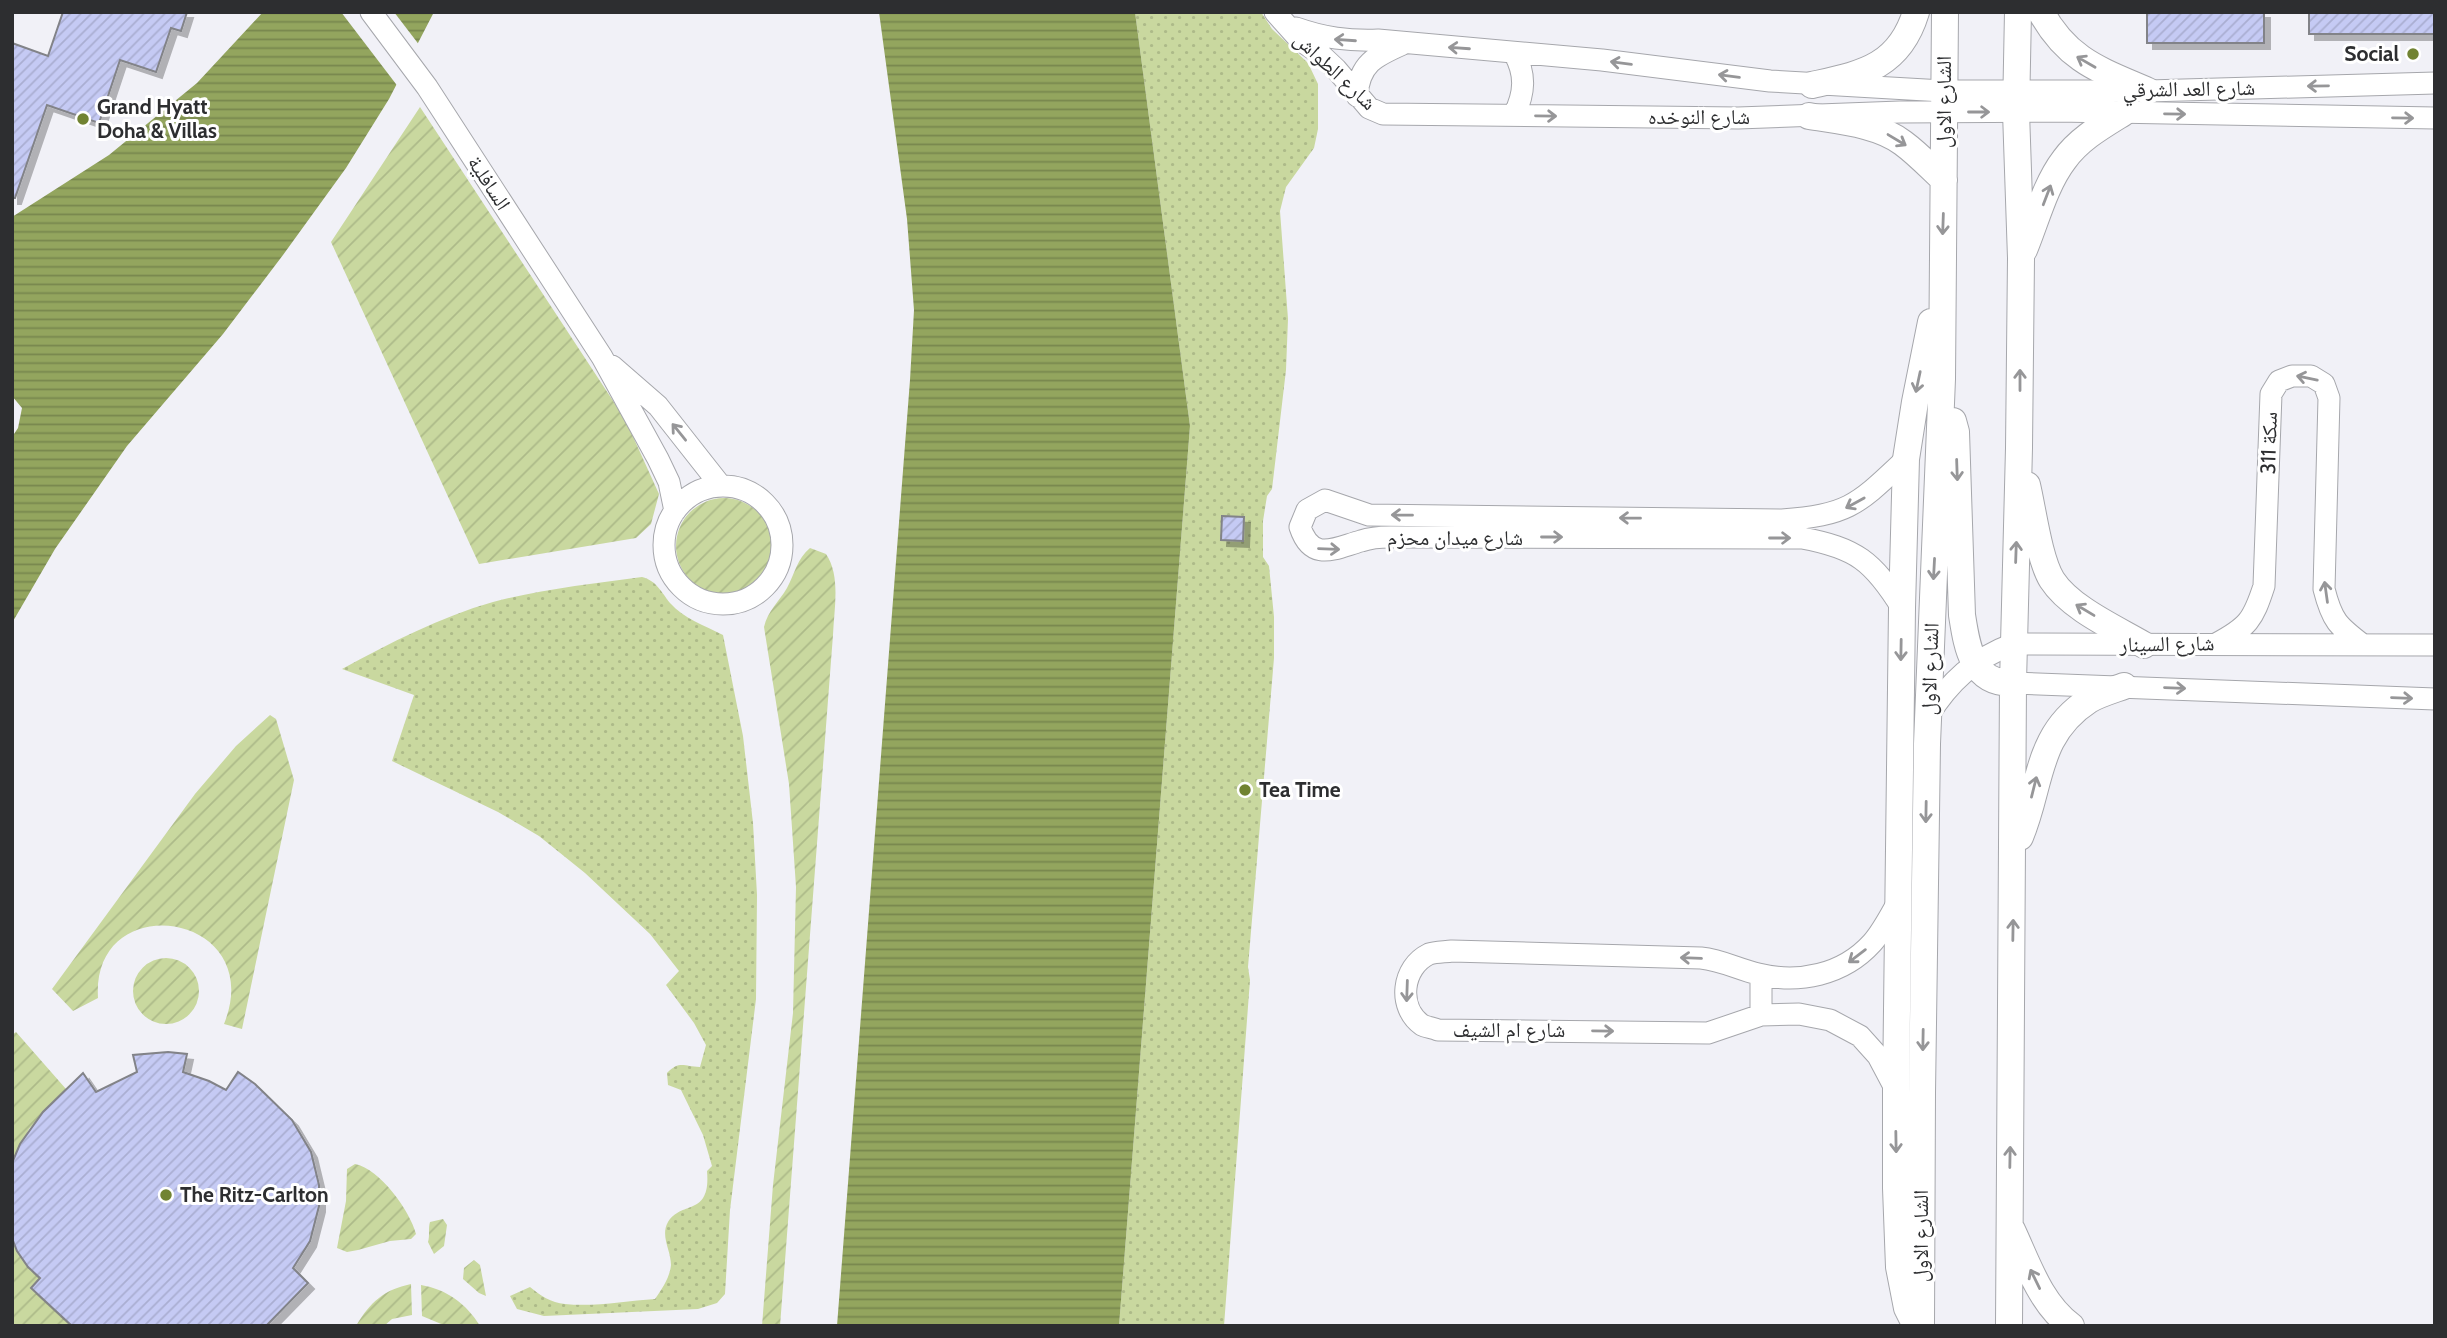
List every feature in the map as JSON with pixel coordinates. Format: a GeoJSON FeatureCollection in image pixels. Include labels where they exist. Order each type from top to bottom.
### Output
{"type":"FeatureCollection","features":[{"type":"Feature","properties":{"kind":"main road"},"geometry":{"type":"LineString","coordinates":[[1812,85],[1864,73],[1889,56],[1907,34],[1916,12]]}},
{"type":"Feature","properties":{"kind":"main road","name":"الشارع الاول"},"geometry":{"type":"LineString","coordinates":[[1919,1326],[1928,716],[1942,379],[1945,12]]}},
{"type":"Feature","properties":{"kind":"main road"},"geometry":{"type":"LineString","coordinates":[[2009,1326],[2013,644],[2021,258],[2016,102],[2018,12]]}},
{"type":"Feature","properties":{"kind":"main road"},"geometry":{"type":"LineString","coordinates":[[2041,12],[2061,43],[2077,57],[2148,91]]}},
{"type":"Feature","properties":{"kind":"main road"},"geometry":{"type":"LineString","coordinates":[[2021,258],[2053,178],[2064,160],[2086,137],[2123,113]]}},
{"type":"Feature","properties":{"kind":"main road"},"geometry":{"type":"LineString","coordinates":[[1809,116],[1850,123],[1882,132],[1901,141],[1944,180]]}},
{"type":"Feature","properties":{"kind":"main road"},"geometry":{"type":"LineString","coordinates":[[1919,1326],[1907,1308],[1899,1266],[1896,1090],[1902,608],[1906,459],[1914,402],[1942,268]]}},
{"type":"Feature","properties":{"kind":"main road"},"geometry":{"type":"LineString","coordinates":[[1942,379],[1956,432],[1962,615],[1966,640],[1974,664],[1986,677],[2003,683],[2013,682]]}},
{"type":"Feature","properties":{"kind":"main road"},"geometry":{"type":"LineString","coordinates":[[2019,448],[2051,579],[2075,604],[2144,645]]}},
{"type":"Feature","properties":{"kind":"main road"},"geometry":{"type":"LineString","coordinates":[[2013,851],[2022,831],[2040,765],[2057,728],[2091,699],[2124,686]]}},
{"type":"Feature","properties":{"kind":"main road"},"geometry":{"type":"LineString","coordinates":[[2010,1226],[2052,1310],[2071,1326]]}},
{"type":"Feature","properties":{"kind":"street","name":"السافلية"},"geometry":{"type":"LineString","coordinates":[[371,12],[427,87],[602,358],[669,482],[675,511]]}},
{"type":"Feature","properties":{"kind":"street","name":"شارع الطواش"},"geometry":{"type":"LineString","coordinates":[[1281,19],[1324,38],[1405,43]]}},
{"type":"Feature","properties":{"kind":"street","name":"شارع الطواش"},"geometry":{"type":"LineString","coordinates":[[1281,19],[1300,40],[1336,69],[1369,108],[1383,114]]}},
{"type":"Feature","properties":{"kind":"street","name":"شارع النوخده"},"geometry":{"type":"LineString","coordinates":[[1405,43],[1602,60],[1943,102]]}},
{"type":"Feature","properties":{"kind":"street"},"geometry":{"type":"LineString","coordinates":[[1357,96],[1366,67],[1381,53],[1405,43]]}},
{"type":"Feature","properties":{"kind":"street"},"geometry":{"type":"LineString","coordinates":[[1514,53],[1523,76],[1521,99],[1514,115]]}},
{"type":"Feature","properties":{"kind":"street","name":"شارع العد الشرقي"},"geometry":{"type":"LineString","coordinates":[[1943,102],[2016,102],[2148,91],[2435,83]]}},
{"type":"Feature","properties":{"kind":"street","name":"شارع النوخده"},"geometry":{"type":"LineString","coordinates":[[1383,114],[1738,118],[1809,116],[1943,102]]}},
{"type":"Feature","properties":{"kind":"street","name":"شارع العد الشرقي"},"geometry":{"type":"LineString","coordinates":[[2016,102],[2123,113],[2435,118]]}},
{"type":"Feature","properties":{"kind":"street","name":"السافلية"},"geometry":{"type":"LineString","coordinates":[[602,358],[658,406],[721,486]]}},
{"type":"Feature","properties":{"kind":"street","name":"سكة 311"},"geometry":{"type":"LineString","coordinates":[[2216,644],[2241,630],[2256,611],[2264,586],[2271,394],[2279,381],[2292,376],[2311,376],[2323,384],[2329,398],[2324,589],[2330,612],[2344,630],[2363,645]]}},
{"type":"Feature","properties":{"kind":"street","name":"شارع ميدان محزم"},"geometry":{"type":"LineString","coordinates":[[1902,608],[1884,579],[1863,560],[1827,543],[1802,538],[1390,537],[1362,540],[1331,551],[1312,547],[1300,527],[1307,510],[1325,500],[1369,515],[1782,520],[1812,517],[1852,506],[1867,496],[1906,459]]}},
{"type":"Feature","properties":{"kind":"street"},"geometry":{"type":"LineString","coordinates":[[721,486],[747,491],[759,498],[776,519],[780,532],[782,548],[773,576],[751,597],[736,603],[709,603],[697,598],[676,581],[669,569],[664,547],[666,528],[675,511],[695,493],[721,486]]}},
{"type":"Feature","properties":{"kind":"street","name":"شارع السينار"},"geometry":{"type":"LineString","coordinates":[[1928,716],[1956,678],[1986,656],[2013,644],[2435,645]]}},
{"type":"Feature","properties":{"kind":"street","name":"شارع السينار"},"geometry":{"type":"LineString","coordinates":[[2013,682],[2435,699]]}},
{"type":"Feature","properties":{"kind":"street","name":"شارع ام الشيف"},"geometry":{"type":"LineString","coordinates":[[1896,1090],[1878,1056],[1860,1035],[1816,1016],[1761,1015],[1708,1032],[1438,1030],[1423,1025],[1412,1012],[1405,994],[1407,980],[1416,965],[1430,954],[1451,951],[1701,958],[1720,961],[1761,975],[1796,978],[1821,976],[1854,960],[1873,942],[1898,902]]}},
{"type":"Feature","properties":{"kind":"street"},"geometry":{"type":"LineString","coordinates":[[1761,975],[1761,1015]]}},
{"type":"Feature","properties":{"kind":"shaded area"},"geometry":{"type":"Polygon","coordinates":[[[263,12],[434,12],[389,99],[346,168],[223,334],[127,446],[55,549],[12,623],[12,437],[18,428],[22,408],[12,396],[12,217],[109,155],[197,83],[263,12]]]}},
{"type":"Feature","properties":{"kind":"shaded area"},"geometry":{"type":"Polygon","coordinates":[[[879,12],[1135,12],[1190,426],[1119,1326],[837,1326],[914,310],[907,219],[879,12]]]}},
{"type":"Feature","properties":{"kind":"shaded area"},"geometry":{"type":"Polygon","coordinates":[[[1135,12],[1261,12],[1272,29],[1308,63],[1318,84],[1318,129],[1314,148],[1286,187],[1280,211],[1288,319],[1286,370],[1272,489],[1267,496],[1263,521],[1263,557],[1269,566],[1274,617],[1274,658],[1248,967],[1250,980],[1224,1326],[1119,1326],[1190,426],[1135,12]]]}},
{"type":"Feature","properties":{"kind":"shaded area"},"geometry":{"type":"Polygon","coordinates":[[[420,107],[625,419],[659,494],[651,524],[636,538],[479,564],[331,242],[420,107]]]}},
{"type":"Feature","properties":{"kind":"shaded area"},"geometry":{"type":"Polygon","coordinates":[[[724,498],[742,502],[758,512],[768,528],[772,546],[768,564],[758,580],[742,590],[724,594],[706,590],[690,580],[680,564],[676,546],[680,528],[690,512],[706,502],[724,498]]]}},
{"type":"Feature","properties":{"kind":"shaded area"},"geometry":{"type":"Polygon","coordinates":[[[810,548],[826,554],[831,563],[835,582],[835,604],[780,1326],[762,1326],[773,1185],[793,1013],[796,887],[789,784],[764,627],[799,562],[810,548]]]}},
{"type":"Feature","properties":{"kind":"shaded area"},"geometry":{"type":"Polygon","coordinates":[[[642,577],[655,584],[682,613],[723,635],[743,736],[753,823],[757,895],[756,999],[730,1210],[725,1294],[717,1303],[698,1309],[544,1316],[517,1309],[510,1296],[530,1287],[546,1298],[560,1303],[599,1304],[655,1299],[663,1287],[671,1265],[665,1238],[668,1222],[674,1215],[700,1202],[705,1195],[707,1171],[712,1166],[703,1135],[681,1090],[668,1085],[667,1073],[679,1065],[700,1067],[706,1045],[694,1023],[666,985],[679,971],[650,934],[585,873],[539,836],[498,812],[392,761],[414,695],[342,669],[397,640],[473,608],[548,590],[642,577]]]}},
{"type":"Feature","properties":{"kind":"shaded area"},"geometry":{"type":"Polygon","coordinates":[[[270,715],[276,719],[294,780],[242,1029],[224,1024],[231,986],[222,957],[202,937],[175,927],[147,927],[121,939],[103,962],[98,998],[73,1011],[52,989],[195,794],[236,746],[270,715]]]}},
{"type":"Feature","properties":{"kind":"shaded area"},"geometry":{"type":"Polygon","coordinates":[[[166,958],[179,961],[189,968],[196,978],[199,991],[196,1004],[189,1014],[179,1021],[166,1024],[153,1021],[143,1014],[136,1004],[133,991],[136,978],[143,968],[153,961],[166,958]]]}},
{"type":"Feature","properties":{"kind":"shaded area"},"geometry":{"type":"Polygon","coordinates":[[[16,1032],[66,1089],[29,1129],[12,1163],[12,1035],[16,1032]]]}},
{"type":"Feature","properties":{"kind":"shaded area"},"geometry":{"type":"Polygon","coordinates":[[[355,1164],[374,1174],[393,1192],[413,1225],[416,1234],[411,1239],[390,1241],[347,1252],[337,1248],[346,1201],[347,1169],[355,1164]]]}},
{"type":"Feature","properties":{"kind":"shaded area"},"geometry":{"type":"Polygon","coordinates":[[[443,1219],[447,1225],[444,1246],[434,1254],[428,1242],[430,1222],[443,1219]]]}},
{"type":"Feature","properties":{"kind":"shaded area"},"geometry":{"type":"Polygon","coordinates":[[[12,1238],[40,1278],[32,1287],[72,1326],[12,1326],[12,1238]]]}},
{"type":"Feature","properties":{"kind":"shaded area"},"geometry":{"type":"Polygon","coordinates":[[[474,1260],[480,1265],[486,1296],[463,1279],[464,1268],[474,1260]]]}},
{"type":"Feature","properties":{"kind":"shaded area"},"geometry":{"type":"Polygon","coordinates":[[[411,1284],[412,1315],[392,1319],[384,1326],[356,1326],[379,1298],[411,1284]]]}},
{"type":"Feature","properties":{"kind":"shaded area"},"geometry":{"type":"Polygon","coordinates":[[[421,1285],[439,1290],[455,1299],[469,1311],[480,1326],[446,1326],[422,1316],[421,1285]]]}},
{"type":"Feature","properties":{"kind":"pier"},"geometry":{"type":"Polygon","coordinates":[[[341,12],[394,12],[420,46],[399,88],[341,12]]]}},
{"type":"Feature","properties":{"kind":"building"},"geometry":{"type":"Polygon","coordinates":[[[63,12],[187,12],[181,31],[171,28],[156,72],[120,60],[99,123],[47,105],[15,198],[12,198],[12,43],[48,56],[63,12]]]}},
{"type":"Feature","properties":{"kind":"building"},"geometry":{"type":"Polygon","coordinates":[[[2147,12],[2264,12],[2264,43],[2147,43],[2147,12]]]}},
{"type":"Feature","properties":{"kind":"building"},"geometry":{"type":"Polygon","coordinates":[[[2309,12],[2435,12],[2435,34],[2309,34],[2309,12]]]}},
{"type":"Feature","properties":{"kind":"building"},"geometry":{"type":"Polygon","coordinates":[[[1222,516],[1244,517],[1243,541],[1221,540],[1222,516]]]}},
{"type":"Feature","properties":{"kind":"building","name":"The Ritz-Carlton"},"geometry":{"type":"Polygon","coordinates":[[[168,1052],[187,1054],[183,1072],[226,1090],[238,1072],[255,1084],[292,1120],[311,1152],[319,1185],[319,1206],[310,1241],[293,1268],[308,1283],[266,1326],[72,1326],[31,1288],[40,1278],[28,1267],[12,1238],[12,1163],[20,1144],[43,1112],[83,1073],[96,1092],[137,1072],[133,1055],[168,1052]]]}},
{"type":"Feature","properties":{"kind":"place","name":"Social"},"geometry":{"type":"Point","coordinates":[2413,54]}},
{"type":"Feature","properties":{"kind":"place","name":"Grand Hyatt Doha & Villas"},"geometry":{"type":"Point","coordinates":[83,119]}},
{"type":"Feature","properties":{"kind":"place","name":"Tea Time"},"geometry":{"type":"Point","coordinates":[1245,790]}},
{"type":"Feature","properties":{"kind":"place","name":"The Ritz-Carlton"},"geometry":{"type":"Point","coordinates":[166,1195]}}]}
